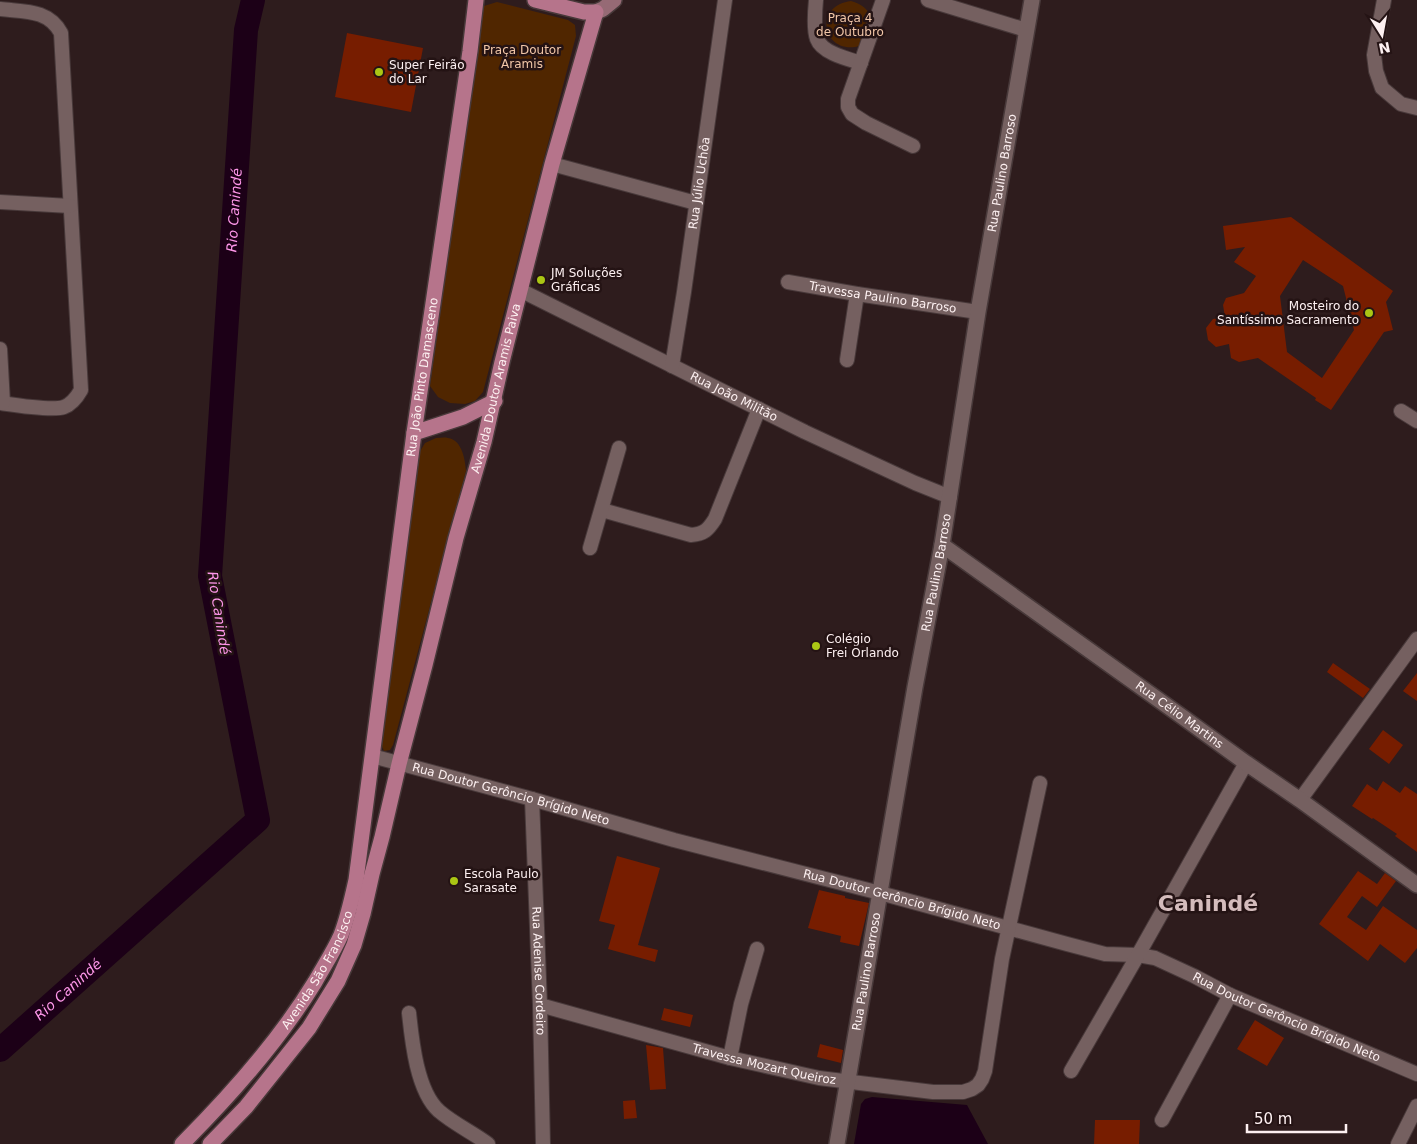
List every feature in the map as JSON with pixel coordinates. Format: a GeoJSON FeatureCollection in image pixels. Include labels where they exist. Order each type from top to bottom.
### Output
{"type":"FeatureCollection","features":[{"type":"Feature","properties":{"kind":"main road","name":"Rua João Pinto Damasceno"},"geometry":{"type":"LineString","coordinates":[[372,756],[414,433],[469,61],[476,0]]}},
{"type":"Feature","properties":{"kind":"main road"},"geometry":{"type":"LineString","coordinates":[[535,0],[584,12],[597,6],[603,9],[614,0]]}},
{"type":"Feature","properties":{"kind":"main road","name":"Avenida Doutor Aramis Paiva"},"geometry":{"type":"LineString","coordinates":[[399,764],[456,538],[484,442],[502,362],[552,164],[597,6]]}},
{"type":"Feature","properties":{"kind":"main road"},"geometry":{"type":"LineString","coordinates":[[414,433],[462,417],[494,401]]}},
{"type":"Feature","properties":{"kind":"main road","name":"Avenida São Francisco"},"geometry":{"type":"LineString","coordinates":[[182,1144],[203,1123],[268,1048],[304,999],[335,949],[346,920],[356,880],[372,756]]}},
{"type":"Feature","properties":{"kind":"main road","name":"Avenida São Francisco"},"geometry":{"type":"LineString","coordinates":[[210,1144],[246,1107],[277,1068],[308,1028],[338,981],[354,945],[363,914],[399,764]]}},
{"type":"Feature","properties":{"kind":"street","name":"Rua Júlio Uchôa"},"geometry":{"type":"LineString","coordinates":[[672,366],[725,0]]}},
{"type":"Feature","properties":{"kind":"street"},"geometry":{"type":"LineString","coordinates":[[816,0],[817,39],[822,47],[831,53],[861,64]]}},
{"type":"Feature","properties":{"kind":"street"},"geometry":{"type":"LineString","coordinates":[[883,0],[848,99],[848,108],[852,114],[866,123],[913,146]]}},
{"type":"Feature","properties":{"kind":"street"},"geometry":{"type":"LineString","coordinates":[[928,0],[1026,30]]}},
{"type":"Feature","properties":{"kind":"street","name":"Rua Paulino Barroso"},"geometry":{"type":"LineString","coordinates":[[837,1144],[915,687],[942,545],[978,312],[1032,0]]}},
{"type":"Feature","properties":{"kind":"street"},"geometry":{"type":"LineString","coordinates":[[1384,0],[1374,55],[1376,71],[1382,88],[1401,104],[1417,108]]}},
{"type":"Feature","properties":{"kind":"street"},"geometry":{"type":"LineString","coordinates":[[0,9],[40,13],[50,18],[61,33],[81,390],[77,397],[63,407],[48,408],[2,403],[0,349]]}},
{"type":"Feature","properties":{"kind":"street"},"geometry":{"type":"LineString","coordinates":[[552,164],[696,203]]}},
{"type":"Feature","properties":{"kind":"street"},"geometry":{"type":"LineString","coordinates":[[0,202],[70,206]]}},
{"type":"Feature","properties":{"kind":"street","name":"Travessa Paulino Barroso"},"geometry":{"type":"LineString","coordinates":[[788,282],[978,312]]}},
{"type":"Feature","properties":{"kind":"street","name":"Rua João Militão"},"geometry":{"type":"LineString","coordinates":[[520,290],[759,409],[915,483],[950,497]]}},
{"type":"Feature","properties":{"kind":"street"},"geometry":{"type":"LineString","coordinates":[[847,360],[857,294]]}},
{"type":"Feature","properties":{"kind":"street"},"geometry":{"type":"LineString","coordinates":[[602,510],[691,535],[698,535],[706,531],[715,519],[759,409]]}},
{"type":"Feature","properties":{"kind":"street"},"geometry":{"type":"LineString","coordinates":[[1401,411],[1417,421]]}},
{"type":"Feature","properties":{"kind":"street"},"geometry":{"type":"LineString","coordinates":[[590,548],[619,448]]}},
{"type":"Feature","properties":{"kind":"street","name":"Rua Célio Martins"},"geometry":{"type":"LineString","coordinates":[[942,545],[1417,884]]}},
{"type":"Feature","properties":{"kind":"street"},"geometry":{"type":"LineString","coordinates":[[1300,800],[1417,639]]}},
{"type":"Feature","properties":{"kind":"street","name":"Rua Doutor Gerôncio Brígido Neto"},"geometry":{"type":"LineString","coordinates":[[372,756],[674,840],[1105,954],[1138,955],[1155,958],[1230,995],[1417,1074]]}},
{"type":"Feature","properties":{"kind":"street"},"geometry":{"type":"LineString","coordinates":[[1071,1071],[1246,763]]}},
{"type":"Feature","properties":{"kind":"street"},"geometry":{"type":"LineString","coordinates":[[1008,928],[1040,783]]}},
{"type":"Feature","properties":{"kind":"street","name":"Rua Adenise Cordeiro"},"geometry":{"type":"LineString","coordinates":[[532,799],[543,1144]]}},
{"type":"Feature","properties":{"kind":"street","name":"Travessa Mozart Queiroz"},"geometry":{"type":"LineString","coordinates":[[540,1005],[730,1058],[809,1076],[933,1092],[963,1092],[978,1085],[986,1071],[1008,928]]}},
{"type":"Feature","properties":{"kind":"street"},"geometry":{"type":"LineString","coordinates":[[730,1058],[741,1004],[757,949]]}},
{"type":"Feature","properties":{"kind":"street"},"geometry":{"type":"LineString","coordinates":[[1162,1120],[1230,995]]}},
{"type":"Feature","properties":{"kind":"street"},"geometry":{"type":"LineString","coordinates":[[409,1013],[413,1046],[420,1075],[429,1099],[440,1112],[488,1144]]}},
{"type":"Feature","properties":{"kind":"street"},"geometry":{"type":"LineString","coordinates":[[1398,1144],[1417,1106]]}},
{"type":"Feature","properties":{"kind":"green space","name":"Praça 4 de Outubro"},"geometry":{"type":"Polygon","coordinates":[[[851,1],[864,8],[873,20],[860,46],[847,47],[838,44],[831,37],[827,29],[827,20],[831,12],[839,5],[851,1]]]}},
{"type":"Feature","properties":{"kind":"green space","name":"Praça Doutor Aramis"},"geometry":{"type":"Polygon","coordinates":[[[497,2],[568,20],[575,25],[576,36],[483,392],[475,401],[465,404],[450,403],[438,397],[430,386],[481,13],[484,6],[497,2]]]}},
{"type":"Feature","properties":{"kind":"green space"},"geometry":{"type":"Polygon","coordinates":[[[436,438],[448,438],[457,442],[464,456],[466,471],[393,745],[390,750],[384,751],[381,744],[419,453],[425,443],[436,438]]]}},
{"type":"Feature","properties":{"kind":"shaded area"},"geometry":{"type":"Polygon","coordinates":[[[872,1097],[967,1105],[988,1144],[854,1144],[861,1104],[865,1099],[872,1097]]]}},
{"type":"Feature","properties":{"kind":"building","name":"Super Feirão do Lar"},"geometry":{"type":"Polygon","coordinates":[[[347,33],[423,48],[411,112],[335,97],[347,33]]]}},
{"type":"Feature","properties":{"kind":"building","name":"Mosteiro do Santíssimo Sacramento"},"geometry":{"type":"Polygon","coordinates":[[[1291,217],[1393,291],[1386,302],[1393,330],[1384,332],[1331,410],[1258,358],[1239,362],[1231,358],[1229,344],[1216,347],[1208,340],[1206,328],[1213,319],[1225,317],[1223,305],[1226,298],[1244,293],[1256,276],[1234,262],[1245,247],[1226,250],[1223,226],[1291,217]],[[1303,260],[1280,296],[1287,352],[1322,378],[1354,330],[1343,286],[1303,260]]]}},
{"type":"Feature","properties":{"kind":"building"},"geometry":{"type":"Polygon","coordinates":[[[1333,663],[1370,689],[1363,698],[1327,672],[1333,663]]]}},
{"type":"Feature","properties":{"kind":"building"},"geometry":{"type":"Polygon","coordinates":[[[1417,673],[1417,701],[1403,691],[1417,673]]]}},
{"type":"Feature","properties":{"kind":"building"},"geometry":{"type":"Polygon","coordinates":[[[1383,730],[1403,745],[1389,764],[1369,749],[1383,730]]]}},
{"type":"Feature","properties":{"kind":"building"},"geometry":{"type":"Polygon","coordinates":[[[1383,781],[1400,793],[1405,786],[1417,794],[1417,852],[1395,836],[1397,834],[1352,806],[1367,784],[1377,791],[1383,781]]]}},
{"type":"Feature","properties":{"kind":"building"},"geometry":{"type":"Polygon","coordinates":[[[617,856],[660,868],[638,945],[658,950],[655,962],[608,949],[615,925],[599,921],[617,856]]]}},
{"type":"Feature","properties":{"kind":"building"},"geometry":{"type":"Polygon","coordinates":[[[1358,871],[1377,884],[1385,873],[1396,881],[1377,907],[1362,896],[1347,917],[1366,930],[1383,906],[1417,930],[1417,948],[1405,963],[1380,944],[1368,961],[1319,924],[1358,871]]]}},
{"type":"Feature","properties":{"kind":"building"},"geometry":{"type":"Polygon","coordinates":[[[819,890],[869,903],[859,946],[840,942],[841,936],[808,928],[819,890]]]}},
{"type":"Feature","properties":{"kind":"building"},"geometry":{"type":"Polygon","coordinates":[[[664,1008],[693,1015],[690,1027],[661,1020],[664,1008]]]}},
{"type":"Feature","properties":{"kind":"building"},"geometry":{"type":"Polygon","coordinates":[[[1255,1020],[1284,1038],[1267,1066],[1237,1049],[1255,1020]]]}},
{"type":"Feature","properties":{"kind":"building"},"geometry":{"type":"Polygon","coordinates":[[[820,1044],[843,1050],[841,1063],[817,1057],[820,1044]]]}},
{"type":"Feature","properties":{"kind":"building"},"geometry":{"type":"Polygon","coordinates":[[[646,1045],[663,1048],[666,1089],[650,1090],[646,1045]]]}},
{"type":"Feature","properties":{"kind":"building"},"geometry":{"type":"Polygon","coordinates":[[[635,1100],[637,1118],[624,1119],[623,1101],[635,1100]]]}},
{"type":"Feature","properties":{"kind":"building"},"geometry":{"type":"Polygon","coordinates":[[[1095,1120],[1140,1120],[1139,1144],[1094,1144],[1095,1120]]]}},
{"type":"Feature","properties":{"kind":"waterway","name":"Rio Canindé"},"geometry":{"type":"LineString","coordinates":[[0,1050],[258,820],[210,576],[246,30],[253,0]]}},
{"type":"Feature","properties":{"kind":"place","name":"Super Feirão do Lar"},"geometry":{"type":"Point","coordinates":[379,72]}},
{"type":"Feature","properties":{"kind":"place","name":"JM Soluções Gráficas"},"geometry":{"type":"Point","coordinates":[541,280]}},
{"type":"Feature","properties":{"kind":"place","name":"Mosteiro do Santíssimo Sacramento"},"geometry":{"type":"Point","coordinates":[1369,313]}},
{"type":"Feature","properties":{"kind":"place","name":"Colégio Frei Orlando"},"geometry":{"type":"Point","coordinates":[816,646]}},
{"type":"Feature","properties":{"kind":"place","name":"Escola Paulo Sarasate"},"geometry":{"type":"Point","coordinates":[454,881]}},
{"type":"Feature","properties":{"kind":"district","name":"Canindé"},"geometry":{"type":"Point","coordinates":[1208,903]}}]}
